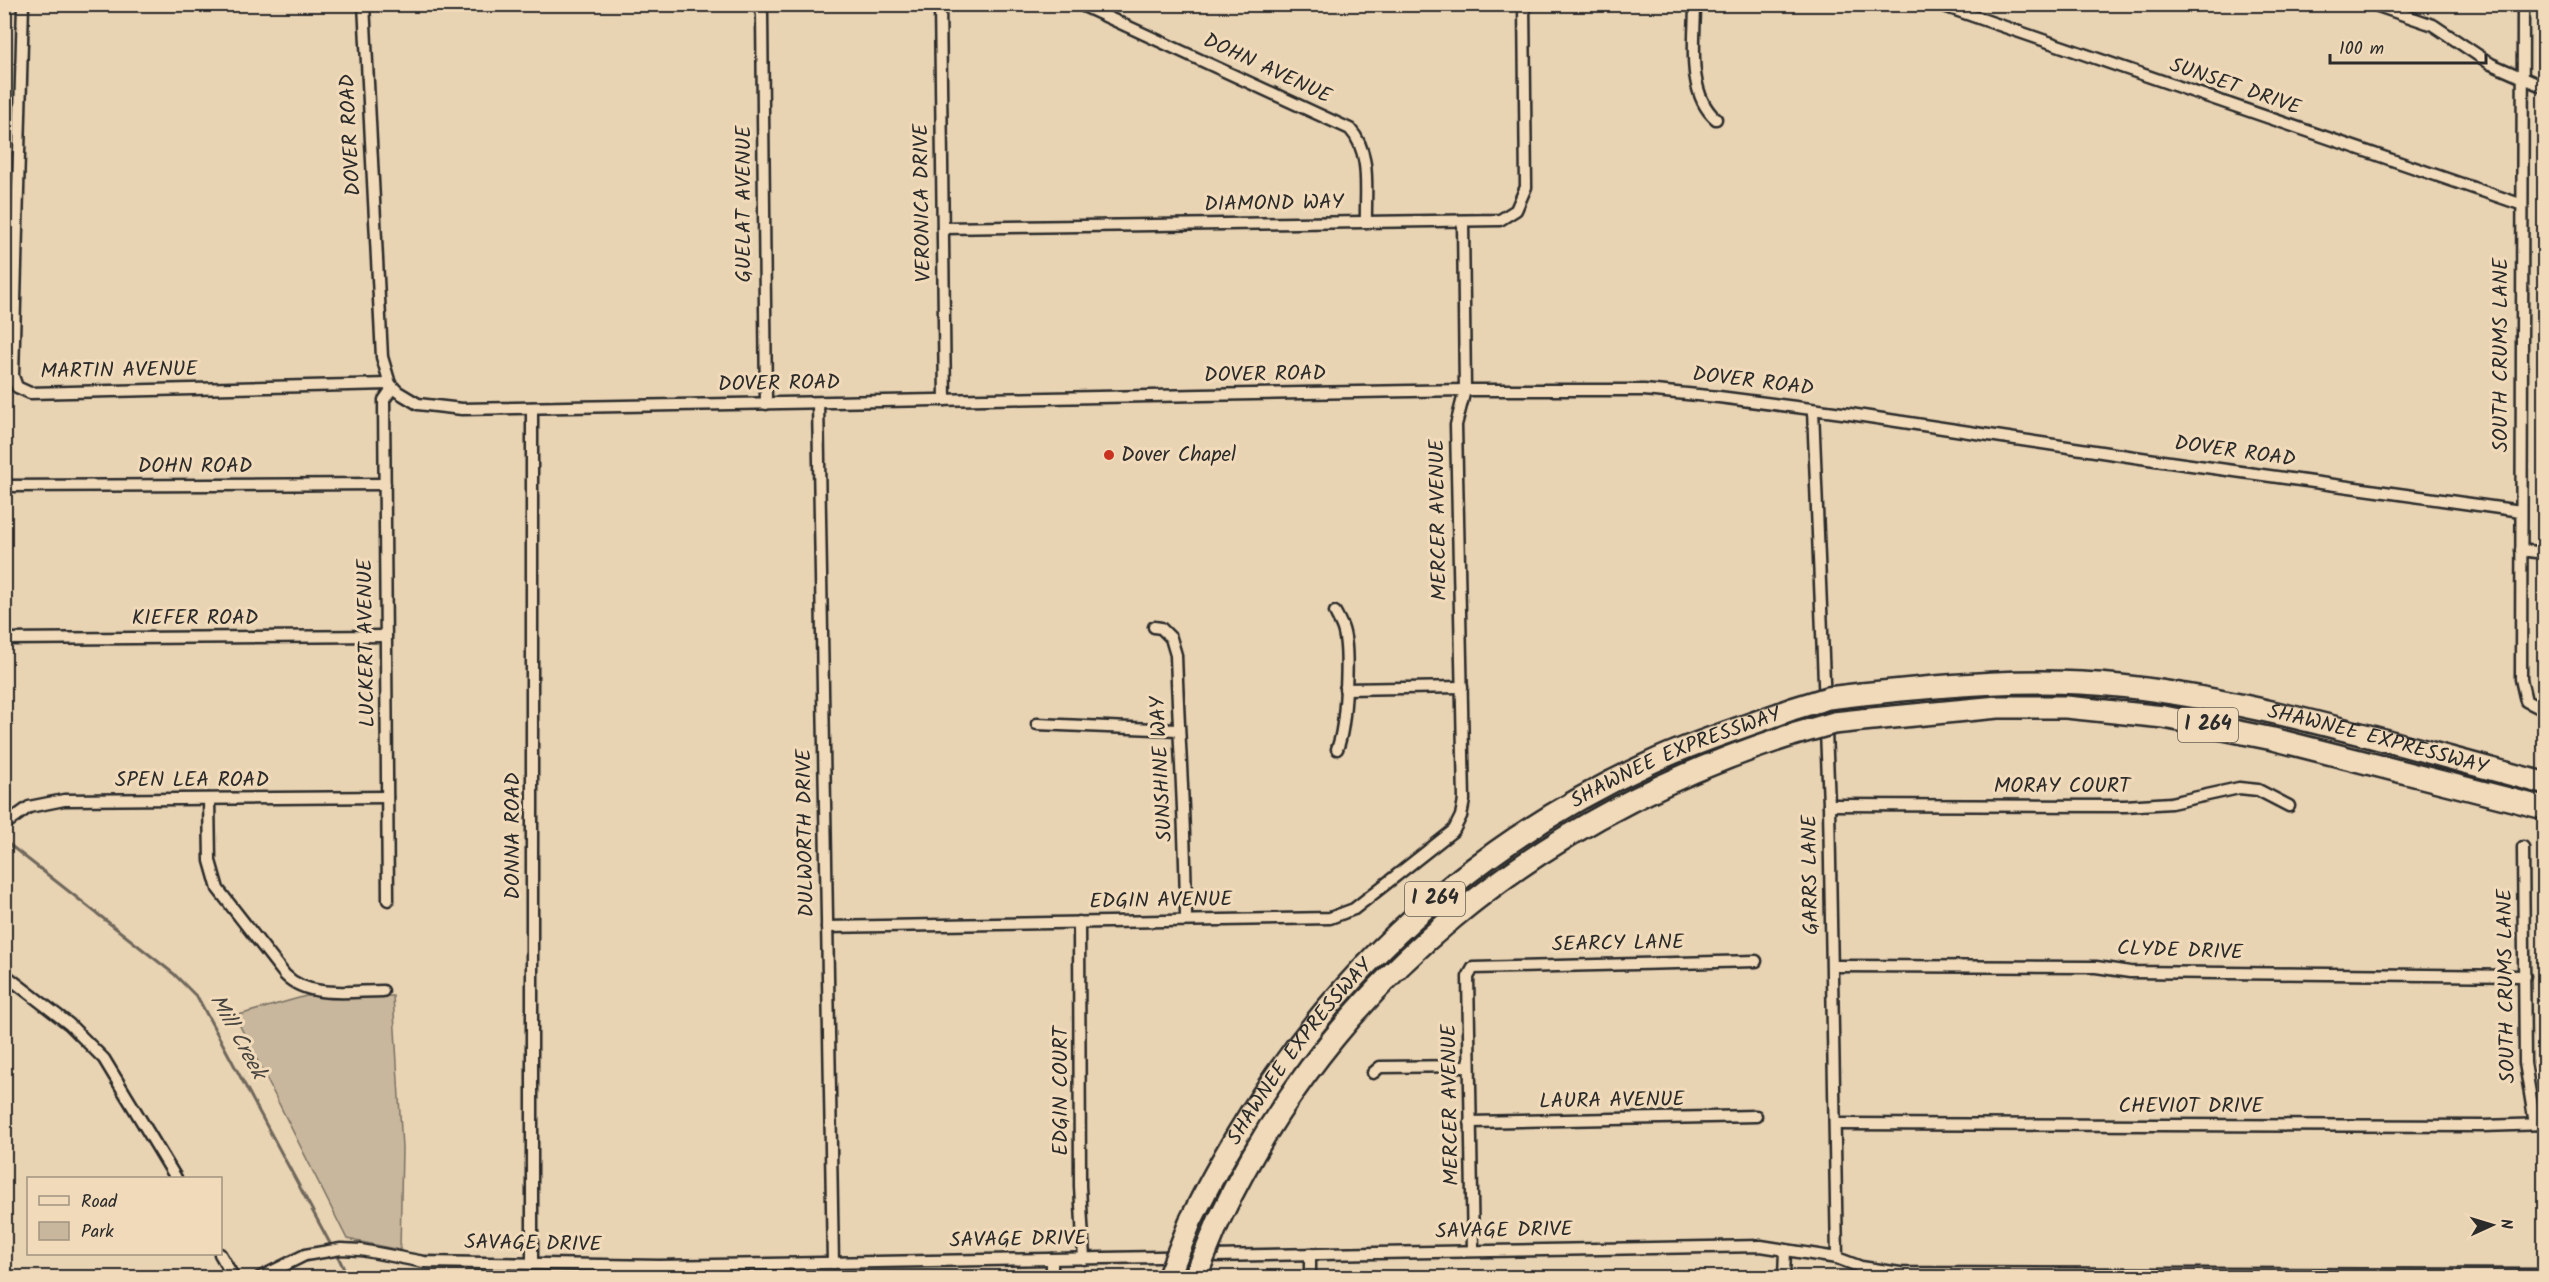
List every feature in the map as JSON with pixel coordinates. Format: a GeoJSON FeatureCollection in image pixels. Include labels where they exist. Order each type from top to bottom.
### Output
{"type":"FeatureCollection","features":[{"type":"Feature","properties":{"kind":"highway","name":"SHAWNEE EXPRESSWAY"},"geometry":{"type":"LineString","coordinates":[[1168,1278],[1191,1220],[1241,1126],[1295,1046],[1344,987],[1422,909],[1514,839],[1580,798],[1652,762],[1712,737],[1828,698],[1985,683],[2053,682],[2140,689],[2276,714],[2544,783]]}},
{"type":"Feature","properties":{"kind":"highway","name":"SHAWNEE EXPRESSWAY"},"geometry":{"type":"LineString","coordinates":[[1195,1278],[1220,1220],[1274,1120],[1318,1057],[1368,997],[1448,920],[1540,852],[1603,814],[1673,780],[1792,735],[1834,723],[1998,706],[2067,707],[2164,717],[2273,739],[2544,808]]}},
{"type":"Feature","properties":{"kind":"street","name":"MARTIN AVENUE"},"geometry":{"type":"LineString","coordinates":[[23,4],[13,376],[21,390],[30,393],[392,386]]}},
{"type":"Feature","properties":{"kind":"street","name":"DOVER ROAD"},"geometry":{"type":"LineString","coordinates":[[364,4],[381,340],[392,386],[418,404],[443,409],[532,408],[1465,390],[1644,390],[1719,397],[2521,511]]}},
{"type":"Feature","properties":{"kind":"street","name":"VERONICA DRIVE"},"geometry":{"type":"LineString","coordinates":[[940,4],[945,400]]}},
{"type":"Feature","properties":{"kind":"street","name":"DOHN AVENUE"},"geometry":{"type":"LineString","coordinates":[[1080,4],[1350,129],[1357,137],[1364,154],[1366,222]]}},
{"type":"Feature","properties":{"kind":"street","name":"DIAMOND WAY"},"geometry":{"type":"LineString","coordinates":[[943,228],[1500,220],[1520,205],[1526,187],[1524,4]]}},
{"type":"Feature","properties":{"kind":"street"},"geometry":{"type":"LineString","coordinates":[[1695,4],[1696,81],[1703,100],[1716,119]]}},
{"type":"Feature","properties":{"kind":"street","name":"SUNSET DRIVE"},"geometry":{"type":"LineString","coordinates":[[1938,4],[2520,204]]}},
{"type":"Feature","properties":{"kind":"street"},"geometry":{"type":"LineString","coordinates":[[2372,4],[2433,26],[2491,64],[2544,87]]}},
{"type":"Feature","properties":{"kind":"street","name":"SOUTH CRUMS LANE"},"geometry":{"type":"LineString","coordinates":[[2523,4],[2520,204],[2521,679],[2523,695],[2528,703],[2544,710]]}},
{"type":"Feature","properties":{"kind":"street","name":"GUELAT AVENUE"},"geometry":{"type":"LineString","coordinates":[[759,5],[762,14],[766,404]]}},
{"type":"Feature","properties":{"kind":"street","name":"MERCER AVENUE"},"geometry":{"type":"LineString","coordinates":[[1460,819],[1464,800],[1456,425],[1465,390],[1463,221]]}},
{"type":"Feature","properties":{"kind":"street","name":"LUCKERT AVENUE"},"geometry":{"type":"LineString","coordinates":[[388,900],[384,400],[392,386]]}},
{"type":"Feature","properties":{"kind":"street","name":"DULWORTH DRIVE"},"geometry":{"type":"LineString","coordinates":[[818,403],[833,1263]]}},
{"type":"Feature","properties":{"kind":"street","name":"DONNA ROAD"},"geometry":{"type":"LineString","coordinates":[[532,408],[532,1264]]}},
{"type":"Feature","properties":{"kind":"street","name":"GARRS LANE"},"geometry":{"type":"LineString","coordinates":[[1813,410],[1829,805],[1838,1258]]}},
{"type":"Feature","properties":{"kind":"street","name":"DOHN ROAD"},"geometry":{"type":"LineString","coordinates":[[4,486],[385,484]]}},
{"type":"Feature","properties":{"kind":"street"},"geometry":{"type":"LineString","coordinates":[[2521,550],[2544,553]]}},
{"type":"Feature","properties":{"kind":"street"},"geometry":{"type":"LineString","coordinates":[[1335,612],[1344,635],[1345,688],[1344,728],[1337,749]]}},
{"type":"Feature","properties":{"kind":"street","name":"SUNSHINE WAY"},"geometry":{"type":"LineString","coordinates":[[1154,627],[1161,628],[1174,644],[1185,817],[1186,921]]}},
{"type":"Feature","properties":{"kind":"street","name":"KIEFER ROAD"},"geometry":{"type":"LineString","coordinates":[[4,639],[386,636]]}},
{"type":"Feature","properties":{"kind":"street"},"geometry":{"type":"LineString","coordinates":[[1345,688],[1462,687]]}},
{"type":"Feature","properties":{"kind":"street"},"geometry":{"type":"LineString","coordinates":[[1036,724],[1178,730]]}},
{"type":"Feature","properties":{"kind":"street","name":"MORAY COURT"},"geometry":{"type":"LineString","coordinates":[[1829,805],[2125,806],[2171,803],[2224,790],[2247,788],[2268,794],[2289,806]]}},
{"type":"Feature","properties":{"kind":"street","name":"SPEN LEA ROAD"},"geometry":{"type":"LineString","coordinates":[[4,825],[29,807],[49,802],[387,797]]}},
{"type":"Feature","properties":{"kind":"street"},"geometry":{"type":"LineString","coordinates":[[209,799],[210,861],[218,889],[285,975],[298,986],[314,990],[383,991]]}},
{"type":"Feature","properties":{"kind":"street","name":"EDGIN AVENUE"},"geometry":{"type":"LineString","coordinates":[[827,927],[1330,918],[1354,909],[1442,841],[1454,830],[1460,819]]}},
{"type":"Feature","properties":{"kind":"street","name":"SOUTH CRUMS LANE"},"geometry":{"type":"LineString","coordinates":[[2523,847],[2525,1063],[2540,1124]]}},
{"type":"Feature","properties":{"kind":"street","name":"EDGIN COURT"},"geometry":{"type":"LineString","coordinates":[[1079,922],[1080,1186],[1084,1259]]}},
{"type":"Feature","properties":{"kind":"street","name":"SEARCY LANE"},"geometry":{"type":"LineString","coordinates":[[1481,966],[1756,961]]}},
{"type":"Feature","properties":{"kind":"street","name":"MERCER AVENUE"},"geometry":{"type":"LineString","coordinates":[[1473,1250],[1468,977],[1473,968],[1481,966]]}},
{"type":"Feature","properties":{"kind":"street","name":"CLYDE DRIVE"},"geometry":{"type":"LineString","coordinates":[[1833,966],[2096,967],[2130,972],[2525,976]]}},
{"type":"Feature","properties":{"kind":"street"},"geometry":{"type":"LineString","coordinates":[[4,974],[69,1024],[104,1059],[175,1177]]}},
{"type":"Feature","properties":{"kind":"street"},"geometry":{"type":"LineString","coordinates":[[1373,1073],[1380,1067],[1469,1066]]}},
{"type":"Feature","properties":{"kind":"street","name":"LAURA AVENUE"},"geometry":{"type":"LineString","coordinates":[[1470,1122],[1756,1116]]}},
{"type":"Feature","properties":{"kind":"street","name":"CHEVIOT DRIVE"},"geometry":{"type":"LineString","coordinates":[[1836,1124],[2483,1126],[2540,1124]]}},
{"type":"Feature","properties":{"kind":"street","name":"SAVAGE DRIVE"},"geometry":{"type":"LineString","coordinates":[[259,1278],[286,1263],[323,1250],[361,1250],[424,1262],[658,1266],[1714,1246],[1761,1246],[1785,1250]]}},
{"type":"Feature","properties":{"kind":"street"},"geometry":{"type":"LineString","coordinates":[[1784,1278],[1785,1250],[1838,1258],[1861,1267],[1900,1273],[2183,1276],[2544,1275]]}},
{"type":"Feature","properties":{"kind":"street"},"geometry":{"type":"LineString","coordinates":[[1310,1254],[1310,1278]]}},
{"type":"Feature","properties":{"kind":"street"},"geometry":{"type":"LineString","coordinates":[[221,1255],[234,1278]]}},
{"type":"Feature","properties":{"kind":"street"},"geometry":{"type":"LineString","coordinates":[[1052,1259],[1052,1278]]}},
{"type":"Feature","properties":{"kind":"green space"},"geometry":{"type":"Polygon","coordinates":[[[306,996],[393,996],[402,1148],[400,1250],[347,1239],[235,1016],[306,996]]]}},
{"type":"Feature","properties":{"kind":"waterway","name":"Mill Creek"},"geometry":{"type":"LineString","coordinates":[[6,842],[174,974],[198,998],[332,1247]]}},
{"type":"Feature","properties":{"kind":"waterway","name":"Mill Creek"},"geometry":{"type":"LineString","coordinates":[[336,1252],[348,1278]]}},
{"type":"Feature","properties":{"kind":"place","name":"Dover Chapel"},"geometry":{"type":"Point","coordinates":[1109,455]}}]}
